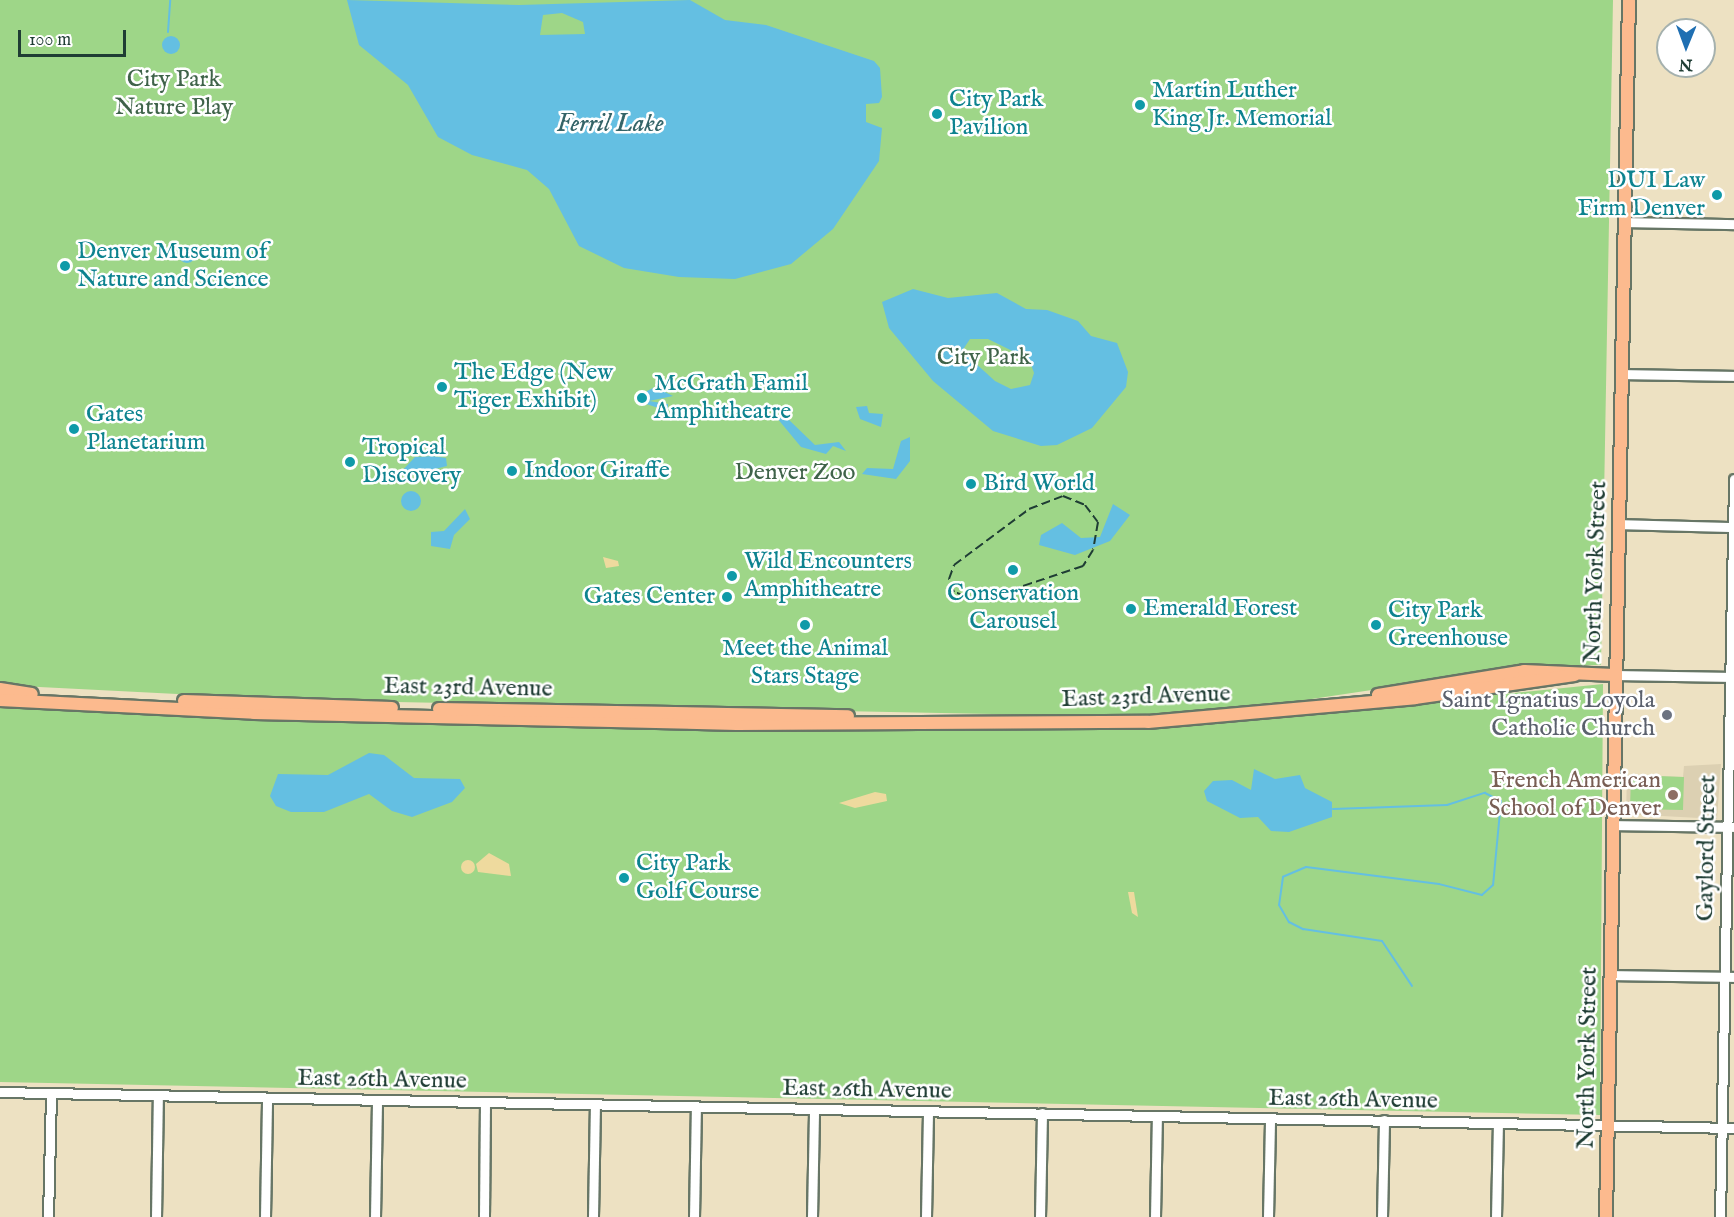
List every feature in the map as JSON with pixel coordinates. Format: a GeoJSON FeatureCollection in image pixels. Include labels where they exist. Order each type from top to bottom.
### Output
{"type":"FeatureCollection","features":[{"type":"Feature","properties":{"kind":"main road","name":"North York Street"},"geometry":{"type":"LineString","coordinates":[[1606,1217],[1614,675],[1626,222],[1629,0]]}},
{"type":"Feature","properties":{"kind":"main road","name":"East 23rd Avenue"},"geometry":{"type":"LineString","coordinates":[[0,688],[179,701],[936,720],[1166,721],[1574,675],[1614,675]]}},
{"type":"Feature","properties":{"kind":"main road","name":"East 23rd Avenue"},"geometry":{"type":"LineString","coordinates":[[0,700],[123,706],[737,724],[936,720]]}},
{"type":"Feature","properties":{"kind":"main road"},"geometry":{"type":"LineString","coordinates":[[123,706],[179,701]]}},
{"type":"Feature","properties":{"kind":"street"},"geometry":{"type":"LineString","coordinates":[[1626,222],[1734,224]]}},
{"type":"Feature","properties":{"kind":"street"},"geometry":{"type":"LineString","coordinates":[[1622,375],[1734,376]]}},
{"type":"Feature","properties":{"kind":"street","name":"Gaylord Street"},"geometry":{"type":"LineString","coordinates":[[1720,1217],[1729,977],[1734,479]]}},
{"type":"Feature","properties":{"kind":"street"},"geometry":{"type":"LineString","coordinates":[[1619,524],[1734,527]]}},
{"type":"Feature","properties":{"kind":"street","name":"East 23rd Avenue"},"geometry":{"type":"LineString","coordinates":[[1614,675],[1732,677]]}},
{"type":"Feature","properties":{"kind":"street"},"geometry":{"type":"LineString","coordinates":[[1612,825],[1731,827]]}},
{"type":"Feature","properties":{"kind":"street"},"geometry":{"type":"LineString","coordinates":[[1611,975],[1729,977]]}},
{"type":"Feature","properties":{"kind":"street","name":"East 26th Avenue"},"geometry":{"type":"LineString","coordinates":[[0,1092],[1734,1128]]}},
{"type":"Feature","properties":{"kind":"street"},"geometry":{"type":"LineString","coordinates":[[48,1217],[51,1093]]}},
{"type":"Feature","properties":{"kind":"street"},"geometry":{"type":"LineString","coordinates":[[156,1217],[158,1095]]}},
{"type":"Feature","properties":{"kind":"street"},"geometry":{"type":"LineString","coordinates":[[265,1217],[267,1098]]}},
{"type":"Feature","properties":{"kind":"street"},"geometry":{"type":"LineString","coordinates":[[375,1217],[377,1100]]}},
{"type":"Feature","properties":{"kind":"street"},"geometry":{"type":"LineString","coordinates":[[484,1217],[485,1102]]}},
{"type":"Feature","properties":{"kind":"street"},"geometry":{"type":"LineString","coordinates":[[593,1217],[595,1104]]}},
{"type":"Feature","properties":{"kind":"street"},"geometry":{"type":"LineString","coordinates":[[694,1217],[696,1106]]}},
{"type":"Feature","properties":{"kind":"street"},"geometry":{"type":"LineString","coordinates":[[812,1217],[814,1109]]}},
{"type":"Feature","properties":{"kind":"street"},"geometry":{"type":"LineString","coordinates":[[926,1217],[928,1111]]}},
{"type":"Feature","properties":{"kind":"street"},"geometry":{"type":"LineString","coordinates":[[1040,1217],[1042,1113]]}},
{"type":"Feature","properties":{"kind":"street"},"geometry":{"type":"LineString","coordinates":[[1155,1217],[1157,1116]]}},
{"type":"Feature","properties":{"kind":"street"},"geometry":{"type":"LineString","coordinates":[[1268,1217],[1270,1118]]}},
{"type":"Feature","properties":{"kind":"street"},"geometry":{"type":"LineString","coordinates":[[1382,1217],[1384,1120]]}},
{"type":"Feature","properties":{"kind":"street"},"geometry":{"type":"LineString","coordinates":[[1496,1217],[1498,1123]]}},
{"type":"Feature","properties":{"kind":"shaded area","name":"French American School of Denver"},"geometry":{"type":"Polygon","coordinates":[[[1721,764],[1717,819],[1626,814],[1627,775],[1683,777],[1684,766],[1721,764]]]}},
{"type":"Feature","properties":{"kind":"green space","name":"City Park"},"geometry":{"type":"Polygon","coordinates":[[[0,0],[1613,0],[1601,665],[1525,667],[1258,707],[1136,717],[295,700],[0,685],[0,0]]]}},
{"type":"Feature","properties":{"kind":"green space","name":"City Park Golf Course"},"geometry":{"type":"Polygon","coordinates":[[[1603,684],[1600,1115],[0,1082],[0,706],[671,729],[1142,730],[1603,684]]]}},
{"type":"Feature","properties":{"kind":"green space"},"geometry":{"type":"Polygon","coordinates":[[[1631,775],[1684,777],[1683,810],[1630,809],[1631,775]]]}},
{"type":"Feature","properties":{"kind":"sand"},"geometry":{"type":"Polygon","coordinates":[[[603,557],[618,561],[619,566],[606,568],[603,557]]]}},
{"type":"Feature","properties":{"kind":"sand"},"geometry":{"type":"Polygon","coordinates":[[[875,792],[886,794],[887,801],[855,808],[839,803],[875,792]]]}},
{"type":"Feature","properties":{"kind":"sand"},"geometry":{"type":"Polygon","coordinates":[[[489,853],[509,864],[511,876],[478,872],[476,864],[489,853]]]}},
{"type":"Feature","properties":{"kind":"sand"},"geometry":{"type":"Polygon","coordinates":[[[468,860],[473,862],[475,867],[473,872],[468,874],[463,872],[461,867],[463,862],[468,860]]]}},
{"type":"Feature","properties":{"kind":"sand"},"geometry":{"type":"Polygon","coordinates":[[[1128,892],[1134,892],[1138,917],[1132,913],[1128,892]]]}},
{"type":"Feature","properties":{"kind":"water","name":"Ferril Lake"},"geometry":{"type":"Polygon","coordinates":[[[347,0],[519,5],[690,0],[725,20],[766,25],[874,61],[880,68],[882,97],[879,103],[866,104],[866,122],[882,128],[879,161],[833,229],[791,264],[735,279],[679,277],[624,268],[579,246],[549,189],[527,170],[472,155],[438,137],[408,85],[359,45],[347,0]],[[562,13],[543,15],[540,35],[585,34],[583,22],[562,13]]]}},
{"type":"Feature","properties":{"kind":"water"},"geometry":{"type":"Polygon","coordinates":[[[171,36],[177,39],[180,45],[177,51],[171,54],[165,51],[162,45],[165,39],[171,36]]]}},
{"type":"Feature","properties":{"kind":"water"},"geometry":{"type":"Polygon","coordinates":[[[187,245],[193,248],[196,254],[193,260],[187,263],[181,260],[178,254],[181,248],[187,245]]]}},
{"type":"Feature","properties":{"kind":"water"},"geometry":{"type":"Polygon","coordinates":[[[913,289],[948,298],[997,293],[1026,309],[1047,310],[1078,321],[1091,336],[1117,343],[1128,372],[1126,387],[1092,428],[1057,445],[1041,446],[993,431],[933,381],[889,328],[882,302],[913,289]],[[970,339],[962,351],[995,381],[1011,389],[1030,385],[1034,373],[1029,359],[988,339],[970,339]]]}},
{"type":"Feature","properties":{"kind":"water"},"geometry":{"type":"Polygon","coordinates":[[[655,387],[673,396],[649,401],[668,404],[668,411],[646,404],[647,391],[655,387]]]}},
{"type":"Feature","properties":{"kind":"water"},"geometry":{"type":"Polygon","coordinates":[[[867,406],[869,413],[883,414],[881,427],[860,419],[856,407],[867,406]]]}},
{"type":"Feature","properties":{"kind":"water"},"geometry":{"type":"Polygon","coordinates":[[[777,418],[787,418],[815,445],[839,442],[846,451],[833,446],[826,454],[801,447],[777,418]]]}},
{"type":"Feature","properties":{"kind":"water"},"geometry":{"type":"Polygon","coordinates":[[[910,437],[910,461],[896,479],[862,474],[867,468],[893,469],[901,441],[910,437]]]}},
{"type":"Feature","properties":{"kind":"water"},"geometry":{"type":"Polygon","coordinates":[[[415,457],[446,458],[447,466],[408,476],[400,473],[415,457]]]}},
{"type":"Feature","properties":{"kind":"water"},"geometry":{"type":"Polygon","coordinates":[[[411,491],[418,494],[421,501],[418,508],[411,511],[404,508],[401,501],[404,494],[411,491]]]}},
{"type":"Feature","properties":{"kind":"water"},"geometry":{"type":"Polygon","coordinates":[[[1113,504],[1130,515],[1110,541],[1075,555],[1039,545],[1041,535],[1062,523],[1081,538],[1100,537],[1113,504]]]}},
{"type":"Feature","properties":{"kind":"water"},"geometry":{"type":"Polygon","coordinates":[[[465,509],[470,519],[454,535],[450,549],[431,546],[431,532],[444,531],[465,509]]]}},
{"type":"Feature","properties":{"kind":"water"},"geometry":{"type":"Polygon","coordinates":[[[369,753],[384,755],[414,778],[460,779],[465,788],[452,802],[412,817],[392,811],[369,794],[324,812],[291,812],[276,806],[270,796],[278,774],[328,775],[369,753]]]}},
{"type":"Feature","properties":{"kind":"water"},"geometry":{"type":"Polygon","coordinates":[[[1254,769],[1275,779],[1300,775],[1305,788],[1332,802],[1332,817],[1289,832],[1271,831],[1258,817],[1240,818],[1207,801],[1204,791],[1213,781],[1232,780],[1251,790],[1254,769]]]}},
{"type":"Feature","properties":{"kind":"waterway"},"geometry":{"type":"LineString","coordinates":[[168,32],[170,0]]}},
{"type":"Feature","properties":{"kind":"waterway"},"geometry":{"type":"LineString","coordinates":[[1333,809],[1447,805],[1485,793],[1501,801],[1493,885],[1482,895],[1439,884],[1306,867],[1283,877],[1279,905],[1289,922],[1303,929],[1382,941],[1412,986]]}},
{"type":"Feature","properties":{"kind":"railway"},"geometry":{"type":"LineString","coordinates":[[1063,496],[1085,505],[1098,522],[1093,550],[1083,566],[978,601],[954,592],[949,579],[954,565],[1029,509],[1063,496]]}},
{"type":"Feature","properties":{"kind":"place","name":"Martin Luther King Jr. Memorial"},"geometry":{"type":"Point","coordinates":[1140,105]}},
{"type":"Feature","properties":{"kind":"place","name":"City Park Pavilion"},"geometry":{"type":"Point","coordinates":[937,114]}},
{"type":"Feature","properties":{"kind":"place","name":"DUI Law Firm Denver"},"geometry":{"type":"Point","coordinates":[1717,195]}},
{"type":"Feature","properties":{"kind":"place","name":"Denver Museum of Nature and Science"},"geometry":{"type":"Point","coordinates":[65,266]}},
{"type":"Feature","properties":{"kind":"place","name":"The Edge (New Tiger Exhibit)"},"geometry":{"type":"Point","coordinates":[442,387]}},
{"type":"Feature","properties":{"kind":"place","name":"McGrath Famil Amphitheatre"},"geometry":{"type":"Point","coordinates":[642,398]}},
{"type":"Feature","properties":{"kind":"place","name":"Gates Planetarium"},"geometry":{"type":"Point","coordinates":[74,429]}},
{"type":"Feature","properties":{"kind":"place","name":"Tropical Discovery"},"geometry":{"type":"Point","coordinates":[350,462]}},
{"type":"Feature","properties":{"kind":"place","name":"Indoor Giraffe"},"geometry":{"type":"Point","coordinates":[512,471]}},
{"type":"Feature","properties":{"kind":"place","name":"Bird World"},"geometry":{"type":"Point","coordinates":[971,484]}},
{"type":"Feature","properties":{"kind":"place","name":"Conservation Carousel"},"geometry":{"type":"Point","coordinates":[1013,570]}},
{"type":"Feature","properties":{"kind":"place","name":"Wild Encounters Amphitheatre"},"geometry":{"type":"Point","coordinates":[732,576]}},
{"type":"Feature","properties":{"kind":"place","name":"Gates Center"},"geometry":{"type":"Point","coordinates":[727,597]}},
{"type":"Feature","properties":{"kind":"place","name":"Emerald Forest"},"geometry":{"type":"Point","coordinates":[1131,609]}},
{"type":"Feature","properties":{"kind":"place","name":"Meet the Animal Stars Stage"},"geometry":{"type":"Point","coordinates":[805,625]}},
{"type":"Feature","properties":{"kind":"place","name":"City Park Greenhouse"},"geometry":{"type":"Point","coordinates":[1376,625]}},
{"type":"Feature","properties":{"kind":"place","name":"Saint Ignatius Loyola Catholic Church"},"geometry":{"type":"Point","coordinates":[1667,715]}},
{"type":"Feature","properties":{"kind":"place","name":"French American School of Denver"},"geometry":{"type":"Point","coordinates":[1673,795]}},
{"type":"Feature","properties":{"kind":"place","name":"City Park Golf Course"},"geometry":{"type":"Point","coordinates":[624,878]}},
{"type":"Feature","properties":{"kind":"park label","name":"City Park Nature Play"},"geometry":{"type":"Point","coordinates":[174,94]}},
{"type":"Feature","properties":{"kind":"park label","name":"Denver Zoo"},"geometry":{"type":"Point","coordinates":[795,473]}}]}
